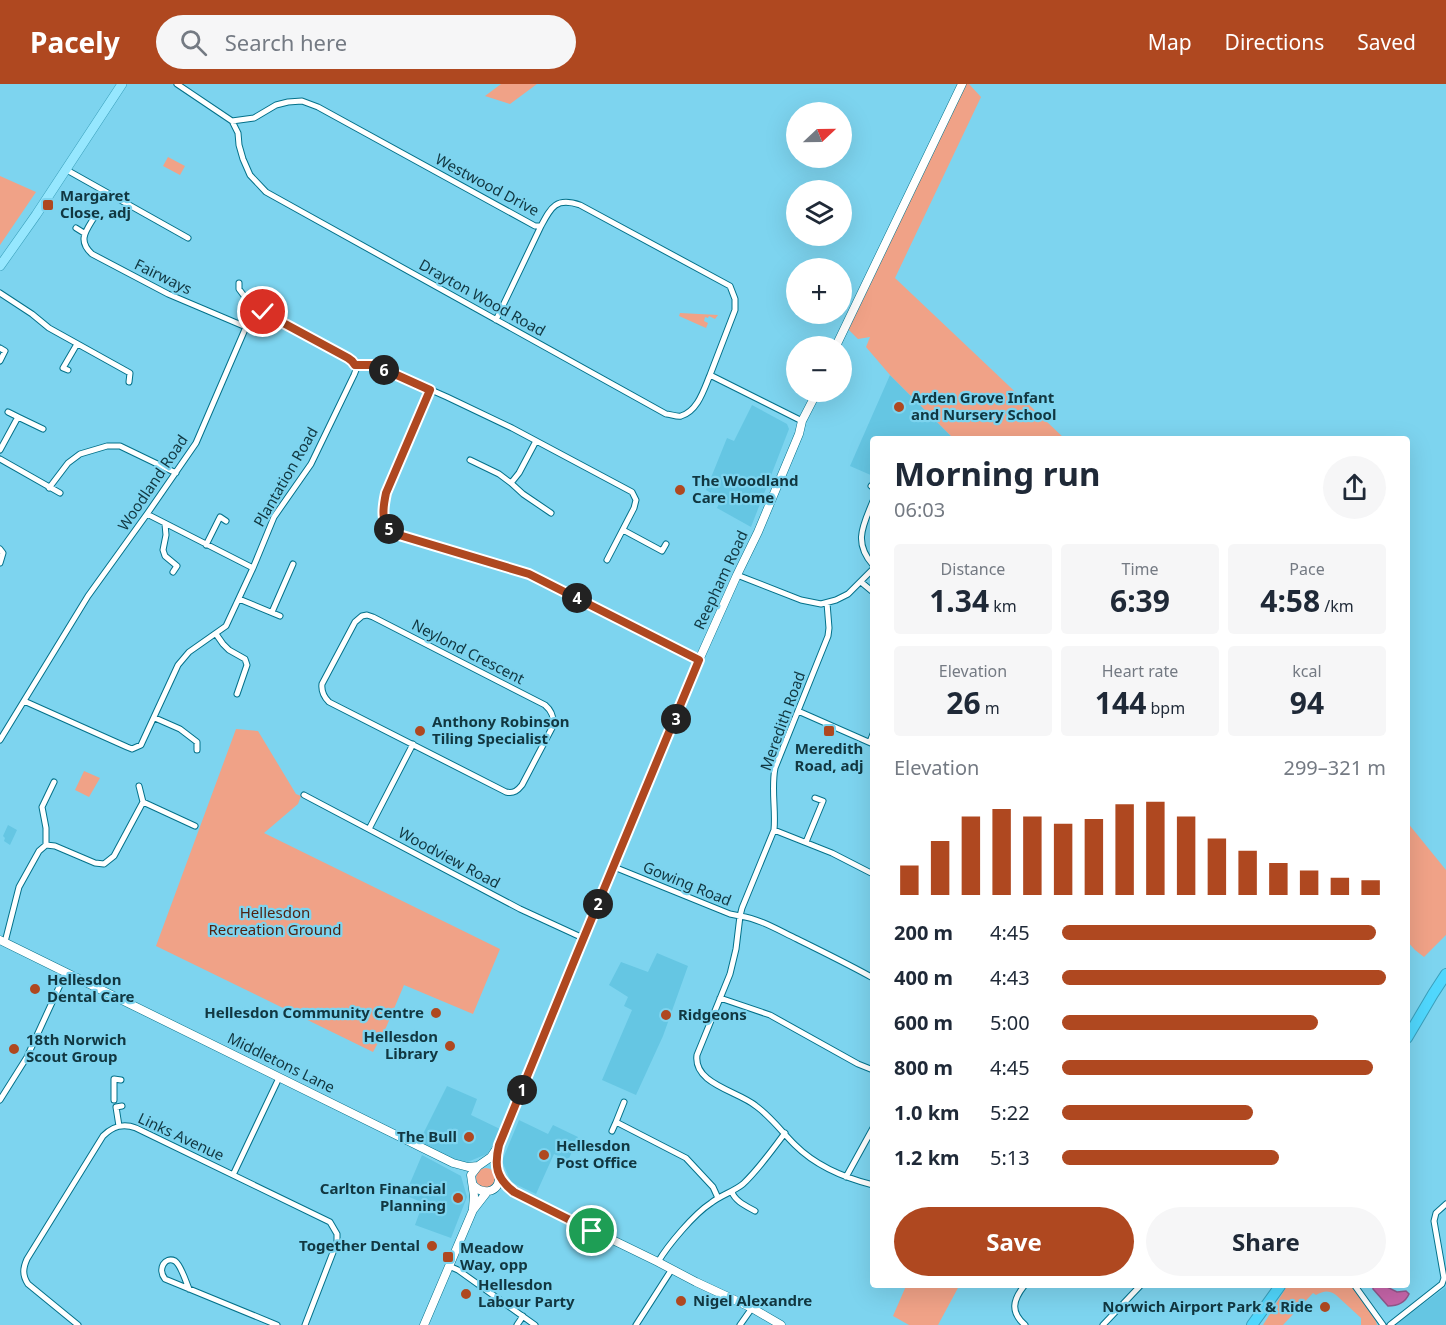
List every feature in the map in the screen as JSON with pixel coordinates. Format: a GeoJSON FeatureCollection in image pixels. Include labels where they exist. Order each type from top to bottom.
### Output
{"type":"FeatureCollection","features":[{"type":"Feature","properties":{"kind":"highway"},"geometry":{"type":"LineString","coordinates":[[1410,1033],[1446,974]]}},
{"type":"Feature","properties":{"kind":"highway"},"geometry":{"type":"LineString","coordinates":[[1252,1325],[1279,1288]]}},
{"type":"Feature","properties":{"kind":"main road"},"geometry":{"type":"LineString","coordinates":[[0,266],[122,84]]}},
{"type":"Feature","properties":{"kind":"street"},"geometry":{"type":"LineString","coordinates":[[177,84],[232,121]]}},
{"type":"Feature","properties":{"kind":"street"},"geometry":{"type":"LineString","coordinates":[[841,336],[962,84]]}},
{"type":"Feature","properties":{"kind":"street","name":"Westwood Drive"},"geometry":{"type":"LineString","coordinates":[[232,121],[254,118],[276,105],[302,101],[328,112],[535,226],[541,226],[550,208],[560,203],[568,201],[579,205],[730,286],[735,299],[735,310],[710,375]]}},
{"type":"Feature","properties":{"kind":"street","name":"Drayton Wood Road"},"geometry":{"type":"LineString","coordinates":[[232,121],[238,133],[239,145],[250,175],[266,192],[666,414],[680,416],[693,409],[710,375]]}},
{"type":"Feature","properties":{"kind":"street"},"geometry":{"type":"LineString","coordinates":[[65,169],[188,238]]}},
{"type":"Feature","properties":{"kind":"street"},"geometry":{"type":"LineString","coordinates":[[84,234],[95,216]]}},
{"type":"Feature","properties":{"kind":"street"},"geometry":{"type":"LineString","coordinates":[[496,320],[541,226]]}},
{"type":"Feature","properties":{"kind":"street","name":"Fairways"},"geometry":{"type":"LineString","coordinates":[[76,228],[84,234],[84,242],[92,254],[168,294],[246,327]]}},
{"type":"Feature","properties":{"kind":"street"},"geometry":{"type":"LineString","coordinates":[[239,283],[239,289],[256,312],[260,311],[270,315],[348,358],[355,365],[379,367],[503,423],[632,492],[636,500],[634,508],[607,560]]}},
{"type":"Feature","properties":{"kind":"street"},"geometry":{"type":"LineString","coordinates":[[0,293],[49,328],[130,373]]}},
{"type":"Feature","properties":{"kind":"street","name":"Woodland Road"},"geometry":{"type":"LineString","coordinates":[[0,740],[88,596],[196,443],[246,327],[256,312]]}},
{"type":"Feature","properties":{"kind":"street"},"geometry":{"type":"LineString","coordinates":[[0,361],[2,350],[9,344]]}},
{"type":"Feature","properties":{"kind":"street"},"geometry":{"type":"LineString","coordinates":[[63,368],[77,344]]}},
{"type":"Feature","properties":{"kind":"street","name":"Plantation Road"},"geometry":{"type":"LineString","coordinates":[[24,701],[132,749],[141,746],[178,665],[183,658],[226,626],[253,568],[273,517],[311,464],[354,375],[355,365]]}},
{"type":"Feature","properties":{"kind":"street"},"geometry":{"type":"LineString","coordinates":[[129,382],[134,366]]}},
{"type":"Feature","properties":{"kind":"street"},"geometry":{"type":"LineString","coordinates":[[710,375],[802,421]]}},
{"type":"Feature","properties":{"kind":"street"},"geometry":{"type":"LineString","coordinates":[[430,390],[386,493],[383,507],[384,522],[390,530],[399,535],[529,574],[699,660]]}},
{"type":"Feature","properties":{"kind":"street","name":"Reepham Road"},"geometry":{"type":"LineString","coordinates":[[424,1325],[473,1210],[499,1181],[496,1160],[499,1145],[699,660],[761,524],[799,434],[802,421],[812,402]]}},
{"type":"Feature","properties":{"kind":"street"},"geometry":{"type":"LineString","coordinates":[[8,412],[43,429]]}},
{"type":"Feature","properties":{"kind":"street"},"geometry":{"type":"LineString","coordinates":[[0,450],[18,417]]}},
{"type":"Feature","properties":{"kind":"street"},"geometry":{"type":"LineString","coordinates":[[511,483],[536,441]]}},
{"type":"Feature","properties":{"kind":"street"},"geometry":{"type":"LineString","coordinates":[[49,488],[68,463],[80,454],[107,446],[120,446],[176,473]]}},
{"type":"Feature","properties":{"kind":"street"},"geometry":{"type":"LineString","coordinates":[[0,459],[60,494]]}},
{"type":"Feature","properties":{"kind":"street"},"geometry":{"type":"LineString","coordinates":[[470,460],[499,474],[551,513]]}},
{"type":"Feature","properties":{"kind":"street"},"geometry":{"type":"LineString","coordinates":[[870,508],[862,527],[861,537],[863,551],[870,562]]}},
{"type":"Feature","properties":{"kind":"street"},"geometry":{"type":"LineString","coordinates":[[147,514],[253,568]]}},
{"type":"Feature","properties":{"kind":"street"},"geometry":{"type":"LineString","coordinates":[[212,514],[226,521]]}},
{"type":"Feature","properties":{"kind":"street"},"geometry":{"type":"LineString","coordinates":[[206,545],[220,518]]}},
{"type":"Feature","properties":{"kind":"street"},"geometry":{"type":"LineString","coordinates":[[165,524],[166,535],[163,550],[165,556],[177,566],[173,572]]}},
{"type":"Feature","properties":{"kind":"street"},"geometry":{"type":"LineString","coordinates":[[623,530],[662,551],[666,544]]}},
{"type":"Feature","properties":{"kind":"street"},"geometry":{"type":"LineString","coordinates":[[0,549],[3,553],[0,563]]}},
{"type":"Feature","properties":{"kind":"street"},"geometry":{"type":"LineString","coordinates":[[272,612],[293,564]]}},
{"type":"Feature","properties":{"kind":"street"},"geometry":{"type":"LineString","coordinates":[[737,575],[801,600],[827,603],[848,594],[870,571]]}},
{"type":"Feature","properties":{"kind":"street"},"geometry":{"type":"LineString","coordinates":[[861,582],[870,590]]}},
{"type":"Feature","properties":{"kind":"street"},"geometry":{"type":"LineString","coordinates":[[239,599],[280,616]]}},
{"type":"Feature","properties":{"kind":"street","name":"Meredith Road"},"geometry":{"type":"LineString","coordinates":[[740,916],[774,830],[773,778],[775,768],[828,636],[827,603]]}},
{"type":"Feature","properties":{"kind":"street","name":"Neylond Crescent"},"geometry":{"type":"LineString","coordinates":[[362,616],[373,617],[545,705],[550,710],[554,721],[522,785],[515,792],[510,793],[413,744],[329,702],[323,694],[322,684],[355,622],[362,616]]}},
{"type":"Feature","properties":{"kind":"street"},"geometry":{"type":"LineString","coordinates":[[216,634],[229,650],[244,660],[247,665],[237,694]]}},
{"type":"Feature","properties":{"kind":"street"},"geometry":{"type":"LineString","coordinates":[[798,711],[870,743]]}},
{"type":"Feature","properties":{"kind":"street"},"geometry":{"type":"LineString","coordinates":[[155,718],[199,740],[197,750]]}},
{"type":"Feature","properties":{"kind":"street"},"geometry":{"type":"LineString","coordinates":[[369,829],[413,744]]}},
{"type":"Feature","properties":{"kind":"street"},"geometry":{"type":"LineString","coordinates":[[46,845],[42,807],[54,782]]}},
{"type":"Feature","properties":{"kind":"street"},"geometry":{"type":"LineString","coordinates":[[3,941],[19,887],[39,850],[46,845],[55,846],[95,863],[104,864],[114,856],[143,802],[139,786]]}},
{"type":"Feature","properties":{"kind":"street"},"geometry":{"type":"LineString","coordinates":[[806,842],[826,793]]}},
{"type":"Feature","properties":{"kind":"street","name":"Woodview Road"},"geometry":{"type":"LineString","coordinates":[[304,795],[520,909],[583,938]]}},
{"type":"Feature","properties":{"kind":"street"},"geometry":{"type":"LineString","coordinates":[[814,798],[823,801]]}},
{"type":"Feature","properties":{"kind":"street"},"geometry":{"type":"LineString","coordinates":[[143,802],[195,826]]}},
{"type":"Feature","properties":{"kind":"street"},"geometry":{"type":"LineString","coordinates":[[185,822],[188,813]]}},
{"type":"Feature","properties":{"kind":"street"},"geometry":{"type":"LineString","coordinates":[[774,830],[806,842],[870,872]]}},
{"type":"Feature","properties":{"kind":"street","name":"Gowing Road"},"geometry":{"type":"LineString","coordinates":[[614,867],[740,916],[732,965],[700,1046],[696,1061],[699,1068],[709,1081],[755,1105],[785,1133],[796,1147],[826,1168],[870,1184]]}},
{"type":"Feature","properties":{"kind":"street"},"geometry":{"type":"LineString","coordinates":[[740,916],[753,919],[791,936],[870,976]]}},
{"type":"Feature","properties":{"kind":"street","name":"Middletons Lane"},"geometry":{"type":"LineString","coordinates":[[3,941],[453,1163],[468,1167],[479,1165]]}},
{"type":"Feature","properties":{"kind":"street"},"geometry":{"type":"LineString","coordinates":[[0,1100],[27,1057],[66,972]]}},
{"type":"Feature","properties":{"kind":"street"},"geometry":{"type":"LineString","coordinates":[[720,998],[770,1015],[870,1069]]}},
{"type":"Feature","properties":{"kind":"street"},"geometry":{"type":"LineString","coordinates":[[107,1076],[121,1080]]}},
{"type":"Feature","properties":{"kind":"street"},"geometry":{"type":"LineString","coordinates":[[114,1078],[114,1100],[119,1106],[119,1126]]}},
{"type":"Feature","properties":{"kind":"street"},"geometry":{"type":"LineString","coordinates":[[233,1175],[279,1078]]}},
{"type":"Feature","properties":{"kind":"street"},"geometry":{"type":"LineString","coordinates":[[106,1102],[114,1100]]}},
{"type":"Feature","properties":{"kind":"street"},"geometry":{"type":"LineString","coordinates":[[612,1131],[624,1102]]}},
{"type":"Feature","properties":{"kind":"street"},"geometry":{"type":"LineString","coordinates":[[616,1122],[686,1158],[713,1187],[718,1198]]}},
{"type":"Feature","properties":{"kind":"street","name":"Links Avenue"},"geometry":{"type":"LineString","coordinates":[[78,1325],[28,1284],[23,1270],[27,1259],[103,1136],[111,1129],[125,1125],[136,1128],[330,1222],[337,1234],[337,1242],[305,1325]]}},
{"type":"Feature","properties":{"kind":"street"},"geometry":{"type":"LineString","coordinates":[[658,1262],[695,1216],[718,1198],[732,1192],[752,1175],[785,1133]]}},
{"type":"Feature","properties":{"kind":"street"},"geometry":{"type":"LineString","coordinates":[[846,1177],[870,1133]]}},
{"type":"Feature","properties":{"kind":"street","name":"Reepham Road"},"geometry":{"type":"LineString","coordinates":[[473,1210],[473,1170],[491,1157],[499,1145]]}},
{"type":"Feature","properties":{"kind":"street","name":"Middletons Lane"},"geometry":{"type":"LineString","coordinates":[[453,1163],[472,1182]]}},
{"type":"Feature","properties":{"kind":"street"},"geometry":{"type":"LineString","coordinates":[[479,1165],[490,1164],[503,1183],[514,1192],[752,1308],[781,1325]]}},
{"type":"Feature","properties":{"kind":"street"},"geometry":{"type":"LineString","coordinates":[[472,1182],[477,1189],[514,1192]]}},
{"type":"Feature","properties":{"kind":"street"},"geometry":{"type":"LineString","coordinates":[[732,1192],[738,1201],[755,1211]]}},
{"type":"Feature","properties":{"kind":"street"},"geometry":{"type":"LineString","coordinates":[[1389,1325],[1442,1284],[1444,1278],[1434,1221],[1436,1213],[1446,1204]]}},
{"type":"Feature","properties":{"kind":"street"},"geometry":{"type":"LineString","coordinates":[[189,1289],[175,1261],[170,1260],[162,1265],[161,1275],[165,1279],[189,1289],[277,1325]]}},
{"type":"Feature","properties":{"kind":"street"},"geometry":{"type":"LineString","coordinates":[[449,1266],[536,1325]]}},
{"type":"Feature","properties":{"kind":"street"},"geometry":{"type":"LineString","coordinates":[[636,1325],[672,1269]]}},
{"type":"Feature","properties":{"kind":"street"},"geometry":{"type":"LineString","coordinates":[[1022,1288],[1014,1303],[1016,1312],[1025,1325]]}},
{"type":"Feature","properties":{"kind":"street"},"geometry":{"type":"LineString","coordinates":[[1103,1325],[1138,1288]]}},
{"type":"Feature","properties":{"kind":"street"},"geometry":{"type":"LineString","coordinates":[[1356,1288],[1383,1325]]}},
{"type":"Feature","properties":{"kind":"street"},"geometry":{"type":"LineString","coordinates":[[740,1325],[752,1308]]}},
{"type":"Feature","properties":{"kind":"street"},"geometry":{"type":"LineString","coordinates":[[517,1325],[523,1316]]}},
{"type":"Feature","properties":{"kind":"shaded area","name":"Arden Grove Infant and Nursery School"},"geometry":{"type":"Polygon","coordinates":[[[890,375],[951,436],[870,436],[870,475],[850,466],[890,375]]]}},
{"type":"Feature","properties":{"kind":"shaded area"},"geometry":{"type":"Polygon","coordinates":[[[752,405],[787,424],[789,429],[751,527],[717,508],[721,499],[706,490],[727,438],[734,441],[752,405]]]}},
{"type":"Feature","properties":{"kind":"shaded area"},"geometry":{"type":"Polygon","coordinates":[[[8,825],[17,830],[10,845],[4,841],[3,836],[8,825]]]}},
{"type":"Feature","properties":{"kind":"shaded area"},"geometry":{"type":"Polygon","coordinates":[[[657,953],[688,966],[663,1036],[636,1095],[602,1080],[632,1010],[624,1006],[628,997],[609,985],[621,962],[648,972],[657,953]]]}},
{"type":"Feature","properties":{"kind":"shaded area"},"geometry":{"type":"Polygon","coordinates":[[[447,1086],[477,1099],[471,1115],[500,1129],[495,1143],[487,1154],[465,1163],[419,1142],[447,1086]]]}},
{"type":"Feature","properties":{"kind":"shaded area"},"geometry":{"type":"Polygon","coordinates":[[[519,1120],[548,1134],[553,1125],[578,1137],[568,1161],[554,1154],[536,1194],[511,1182],[502,1161],[519,1120]]]}},
{"type":"Feature","properties":{"kind":"shaded area"},"geometry":{"type":"Polygon","coordinates":[[[422,1155],[461,1176],[467,1197],[451,1238],[415,1225],[423,1203],[405,1195],[422,1155]]]}},
{"type":"Feature","properties":{"kind":"shaded area"},"geometry":{"type":"Polygon","coordinates":[[[1446,1287],[1446,1325],[1395,1325],[1439,1292],[1446,1287]]]}},
{"type":"Feature","properties":{"kind":"shaded area"},"geometry":{"type":"Polygon","coordinates":[[[1389,1288],[1397,1292],[1406,1291],[1409,1294],[1401,1303],[1388,1306],[1373,1289],[1389,1288]]]}},
{"type":"Feature","properties":{"kind":"green space"},"geometry":{"type":"Polygon","coordinates":[[[501,84],[537,84],[510,104],[485,96],[501,84]]]}},
{"type":"Feature","properties":{"kind":"green space"},"geometry":{"type":"Polygon","coordinates":[[[965,84],[969,84],[981,97],[895,278],[1062,436],[951,436],[890,375],[866,347],[870,337],[858,339],[847,328],[849,324],[852,324],[852,318],[965,84]]]}},
{"type":"Feature","properties":{"kind":"green space"},"geometry":{"type":"Polygon","coordinates":[[[168,157],[185,166],[180,175],[163,166],[168,157]]]}},
{"type":"Feature","properties":{"kind":"green space"},"geometry":{"type":"Polygon","coordinates":[[[0,176],[36,192],[0,245],[0,176]]]}},
{"type":"Feature","properties":{"kind":"green space"},"geometry":{"type":"Polygon","coordinates":[[[680,313],[718,315],[715,319],[705,317],[704,321],[708,323],[706,328],[679,316],[680,313]]]}},
{"type":"Feature","properties":{"kind":"green space","name":"Hellesdon Recreation Ground"},"geometry":{"type":"Polygon","coordinates":[[[236,729],[258,731],[296,794],[301,796],[298,804],[264,833],[500,949],[473,1014],[404,985],[373,1052],[156,946],[236,729]]]}},
{"type":"Feature","properties":{"kind":"green space"},"geometry":{"type":"Polygon","coordinates":[[[84,771],[100,778],[89,797],[75,790],[84,771]]]}},
{"type":"Feature","properties":{"kind":"green space"},"geometry":{"type":"Polygon","coordinates":[[[1410,826],[1446,870],[1446,935],[1424,957],[1410,944],[1410,826]]]}},
{"type":"Feature","properties":{"kind":"green space"},"geometry":{"type":"Polygon","coordinates":[[[482,1168],[490,1168],[496,1174],[496,1182],[490,1188],[482,1188],[476,1182],[476,1174],[482,1168]]]}},
{"type":"Feature","properties":{"kind":"green space"},"geometry":{"type":"Polygon","coordinates":[[[905,1288],[958,1288],[938,1325],[909,1325],[893,1316],[905,1288]]]}},
{"type":"Feature","properties":{"kind":"green space"},"geometry":{"type":"Polygon","coordinates":[[[1286,1288],[1353,1288],[1375,1317],[1377,1325],[1361,1325],[1361,1318],[1336,1295],[1326,1292],[1316,1295],[1313,1293],[1283,1325],[1263,1325],[1286,1288]]]}},
{"type":"Feature","properties":{"kind":"place","name":"Margaret Close, adj"},"geometry":{"type":"Point","coordinates":[48,205]}},
{"type":"Feature","properties":{"kind":"place","name":"Arden Grove Infant and Nursery School"},"geometry":{"type":"Point","coordinates":[899,407]}},
{"type":"Feature","properties":{"kind":"place","name":"The Woodland Care Home"},"geometry":{"type":"Point","coordinates":[680,490]}},
{"type":"Feature","properties":{"kind":"place","name":"Anthony Robinson Tiling Specialist"},"geometry":{"type":"Point","coordinates":[420,731]}},
{"type":"Feature","properties":{"kind":"place","name":"Meredith Road, adj"},"geometry":{"type":"Point","coordinates":[829,731]}},
{"type":"Feature","properties":{"kind":"place","name":"Hellesdon Dental Care"},"geometry":{"type":"Point","coordinates":[35,989]}},
{"type":"Feature","properties":{"kind":"place","name":"Hellesdon Community Centre"},"geometry":{"type":"Point","coordinates":[436,1013]}},
{"type":"Feature","properties":{"kind":"place","name":"Ridgeons"},"geometry":{"type":"Point","coordinates":[666,1015]}},
{"type":"Feature","properties":{"kind":"place","name":"Hellesdon Library"},"geometry":{"type":"Point","coordinates":[450,1046]}},
{"type":"Feature","properties":{"kind":"place","name":"18th Norwich Scout Group"},"geometry":{"type":"Point","coordinates":[14,1049]}},
{"type":"Feature","properties":{"kind":"place","name":"The Bull"},"geometry":{"type":"Point","coordinates":[469,1137]}},
{"type":"Feature","properties":{"kind":"place","name":"Hellesdon Post Office"},"geometry":{"type":"Point","coordinates":[544,1155]}},
{"type":"Feature","properties":{"kind":"place","name":"Carlton Financial Planning"},"geometry":{"type":"Point","coordinates":[458,1198]}},
{"type":"Feature","properties":{"kind":"place","name":"Together Dental"},"geometry":{"type":"Point","coordinates":[432,1246]}},
{"type":"Feature","properties":{"kind":"place","name":"Meadow Way, opp"},"geometry":{"type":"Point","coordinates":[448,1257]}},
{"type":"Feature","properties":{"kind":"place","name":"Hellesdon Labour Party"},"geometry":{"type":"Point","coordinates":[466,1294]}},
{"type":"Feature","properties":{"kind":"place","name":"Nigel Alexandre"},"geometry":{"type":"Point","coordinates":[681,1301]}},
{"type":"Feature","properties":{"kind":"place","name":"Norwich Airport Park & Ride"},"geometry":{"type":"Point","coordinates":[1325,1307]}},
{"type":"Feature","properties":{"kind":"route"},"geometry":{"type":"LineString","coordinates":[[263,312],[348,358],[355,365],[379,367],[430,390],[386,493],[383,507],[384,522],[390,530],[399,535],[529,574],[699,660],[497,1154],[497,1171],[505,1186],[592,1231]]}}]}
